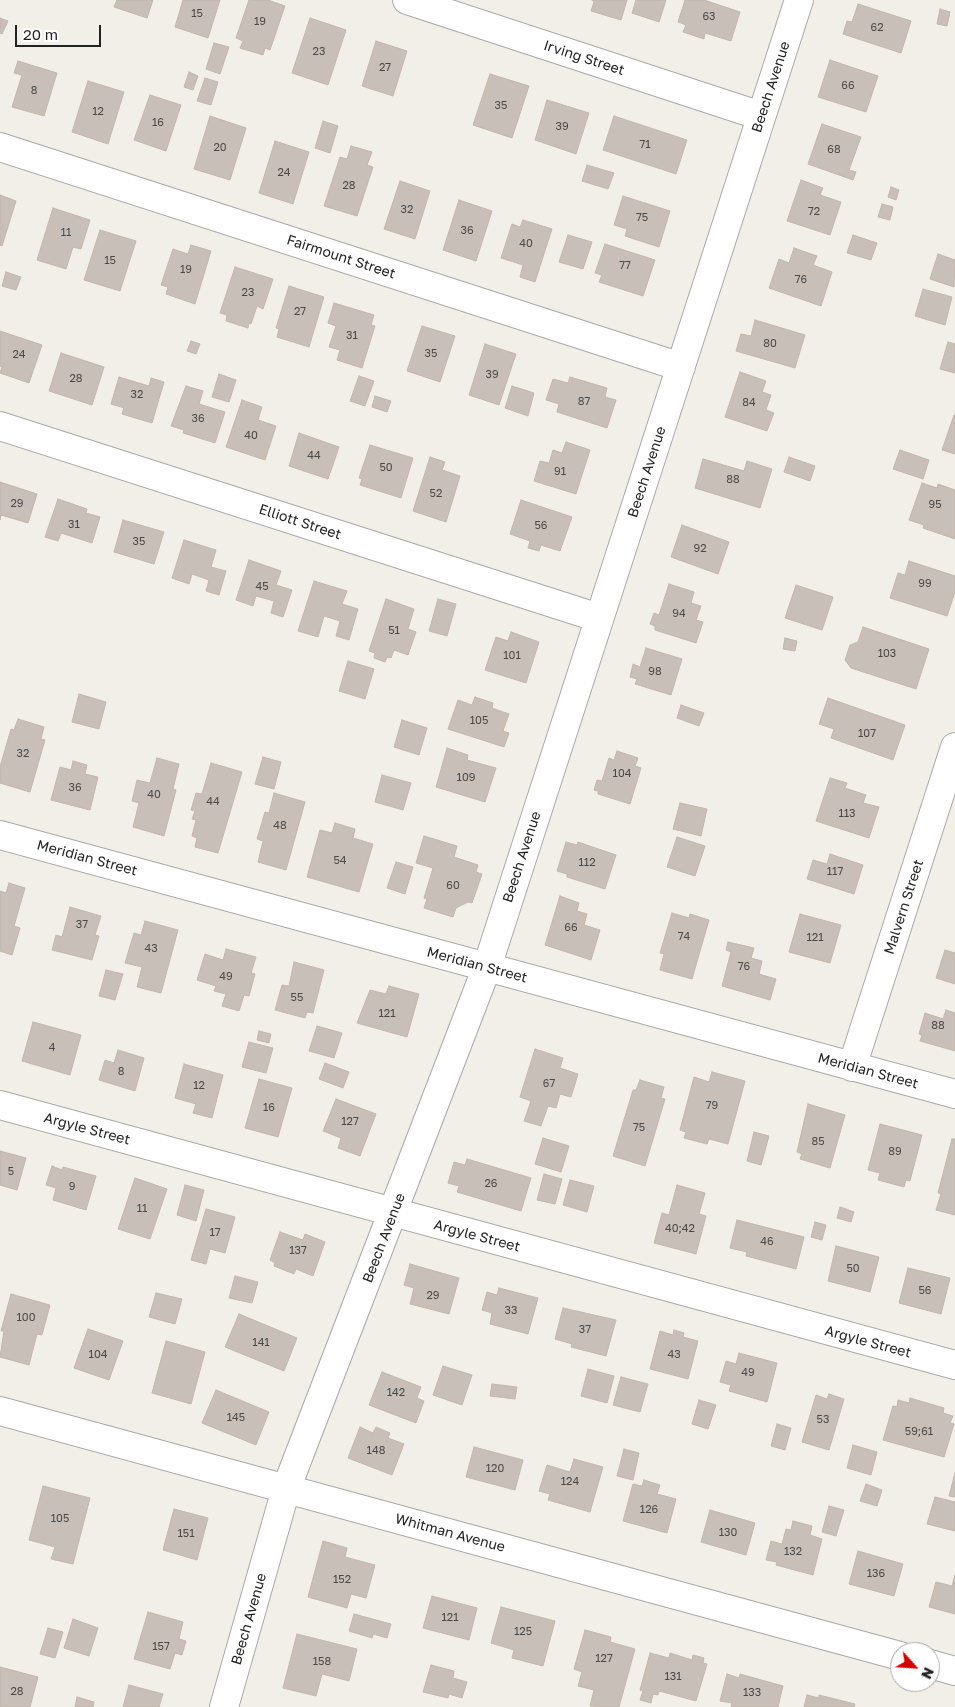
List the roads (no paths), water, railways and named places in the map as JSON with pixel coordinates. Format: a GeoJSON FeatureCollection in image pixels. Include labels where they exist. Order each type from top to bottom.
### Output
{"type":"FeatureCollection","features":[{"type":"Feature","properties":{"kind":"street","name":"Irving Street"},"geometry":{"type":"LineString","coordinates":[[407,0],[761,116]]}},
{"type":"Feature","properties":{"kind":"street","name":"Beech Avenue"},"geometry":{"type":"LineString","coordinates":[[224,1707],[286,1489],[487,968],[799,0]]}},
{"type":"Feature","properties":{"kind":"street","name":"Fairmount Street"},"geometry":{"type":"LineString","coordinates":[[0,147],[681,366]]}},
{"type":"Feature","properties":{"kind":"street","name":"Elliott Street"},"geometry":{"type":"LineString","coordinates":[[0,426],[599,618]]}},
{"type":"Feature","properties":{"kind":"street","name":"Malvern Street"},"geometry":{"type":"LineString","coordinates":[[852,1067],[955,748]]}},
{"type":"Feature","properties":{"kind":"street","name":"Meridian Street"},"geometry":{"type":"LineString","coordinates":[[0,835],[955,1094]]}},
{"type":"Feature","properties":{"kind":"street","name":"Argyle Street"},"geometry":{"type":"LineString","coordinates":[[0,1105],[955,1365]]}},
{"type":"Feature","properties":{"kind":"street","name":"Whitman Avenue"},"geometry":{"type":"LineString","coordinates":[[0,1410],[890,1653]]}},
{"type":"Feature","properties":{"kind":"street"},"geometry":{"type":"LineString","coordinates":[[940,1667],[955,1671]]}}]}
